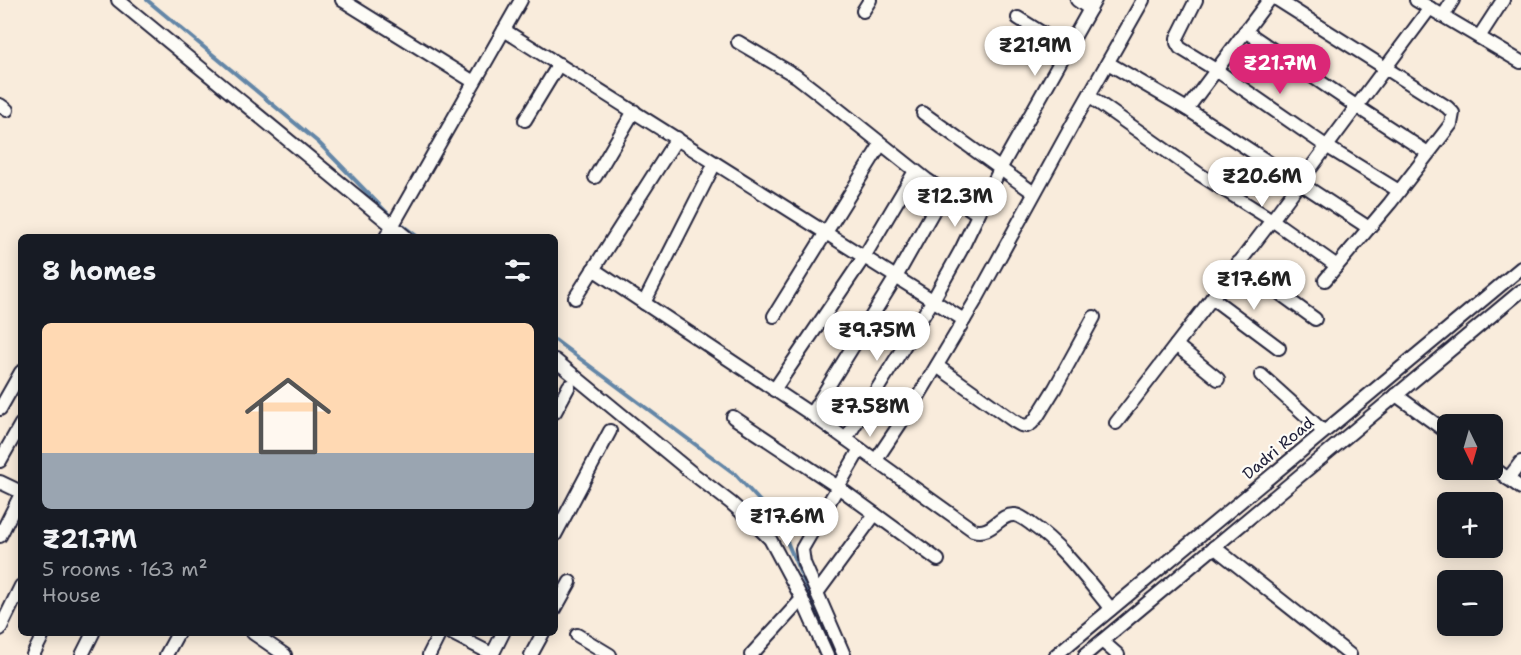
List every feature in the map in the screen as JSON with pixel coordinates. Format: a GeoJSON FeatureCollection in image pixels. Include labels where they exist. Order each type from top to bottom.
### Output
{"type":"FeatureCollection","features":[{"type":"Feature","properties":{"kind":"street"},"geometry":{"type":"LineString","coordinates":[[118,0],[392,225],[521,0]]}},
{"type":"Feature","properties":{"kind":"street"},"geometry":{"type":"LineString","coordinates":[[342,0],[474,82]]}},
{"type":"Feature","properties":{"kind":"street"},"geometry":{"type":"LineString","coordinates":[[863,11],[870,0]]}},
{"type":"Feature","properties":{"kind":"street"},"geometry":{"type":"LineString","coordinates":[[846,440],[962,250],[1000,169],[1093,4],[1077,0]]}},
{"type":"Feature","properties":{"kind":"street"},"geometry":{"type":"LineString","coordinates":[[876,460],[964,320],[1143,0]]}},
{"type":"Feature","properties":{"kind":"street"},"geometry":{"type":"LineString","coordinates":[[1196,0],[1177,38],[1180,48],[1326,146],[1400,191]]}},
{"type":"Feature","properties":{"kind":"street"},"geometry":{"type":"LineString","coordinates":[[1187,109],[1269,0]]}},
{"type":"Feature","properties":{"kind":"street"},"geometry":{"type":"LineString","coordinates":[[1278,0],[1447,107],[1452,113],[1451,124],[1400,191],[1325,280]]}},
{"type":"Feature","properties":{"kind":"street"},"geometry":{"type":"LineString","coordinates":[[1416,0],[1521,62]]}},
{"type":"Feature","properties":{"kind":"street"},"geometry":{"type":"LineString","coordinates":[[1443,16],[1453,0]]}},
{"type":"Feature","properties":{"kind":"street"},"geometry":{"type":"LineString","coordinates":[[1479,37],[1503,0]]}},
{"type":"Feature","properties":{"kind":"street"},"geometry":{"type":"LineString","coordinates":[[1116,423],[1272,220],[1430,8]]}},
{"type":"Feature","properties":{"kind":"street"},"geometry":{"type":"LineString","coordinates":[[1018,18],[1068,49]]}},
{"type":"Feature","properties":{"kind":"street"},"geometry":{"type":"LineString","coordinates":[[504,30],[964,320]]}},
{"type":"Feature","properties":{"kind":"street"},"geometry":{"type":"LineString","coordinates":[[1245,31],[1428,153]]}},
{"type":"Feature","properties":{"kind":"street"},"geometry":{"type":"LineString","coordinates":[[738,42],[796,76],[915,171],[978,214]]}},
{"type":"Feature","properties":{"kind":"street"},"geometry":{"type":"LineString","coordinates":[[1108,63],[1187,109],[1369,228]]}},
{"type":"Feature","properties":{"kind":"street"},"geometry":{"type":"LineString","coordinates":[[525,120],[559,64]]}},
{"type":"Feature","properties":{"kind":"street"},"geometry":{"type":"LineString","coordinates":[[1089,96],[1198,174],[1272,220],[1337,266]]}},
{"type":"Feature","properties":{"kind":"street"},"geometry":{"type":"LineString","coordinates":[[595,177],[634,111]]}},
{"type":"Feature","properties":{"kind":"street"},"geometry":{"type":"LineString","coordinates":[[923,114],[1034,194]]}},
{"type":"Feature","properties":{"kind":"street"},"geometry":{"type":"LineString","coordinates":[[575,298],[677,138]]}},
{"type":"Feature","properties":{"kind":"street"},"geometry":{"type":"LineString","coordinates":[[774,316],[881,144]]}},
{"type":"Feature","properties":{"kind":"street"},"geometry":{"type":"LineString","coordinates":[[644,303],[715,163]]}},
{"type":"Feature","properties":{"kind":"street"},"geometry":{"type":"LineString","coordinates":[[774,390],[864,257],[915,171]]}},
{"type":"Feature","properties":{"kind":"street"},"geometry":{"type":"LineString","coordinates":[[811,414],[896,277],[944,192]]}},
{"type":"Feature","properties":{"kind":"street"},"geometry":{"type":"LineString","coordinates":[[1238,263],[1315,319]]}},
{"type":"Feature","properties":{"kind":"street","name":"Dadri Road"},"geometry":{"type":"LineString","coordinates":[[1056,655],[1521,268]]}},
{"type":"Feature","properties":{"kind":"street"},"geometry":{"type":"LineString","coordinates":[[593,269],[811,414],[973,530],[984,531],[1008,516],[1015,515],[1042,531],[1058,546],[1112,609]]}},
{"type":"Feature","properties":{"kind":"street"},"geometry":{"type":"LineString","coordinates":[[1085,655],[1521,291]]}},
{"type":"Feature","properties":{"kind":"street"},"geometry":{"type":"LineString","coordinates":[[1212,298],[1279,348]]}},
{"type":"Feature","properties":{"kind":"street"},"geometry":{"type":"LineString","coordinates":[[937,366],[1014,421],[1027,426],[1032,423],[1045,405],[1094,317]]}},
{"type":"Feature","properties":{"kind":"street"},"geometry":{"type":"LineString","coordinates":[[1176,345],[1218,379]]}},
{"type":"Feature","properties":{"kind":"street"},"geometry":{"type":"LineString","coordinates":[[558,362],[758,526],[770,539],[802,599],[827,655]]}},
{"type":"Feature","properties":{"kind":"street"},"geometry":{"type":"LineString","coordinates":[[1261,375],[1323,431]]}},
{"type":"Feature","properties":{"kind":"street"},"geometry":{"type":"LineString","coordinates":[[0,409],[18,381]]}},
{"type":"Feature","properties":{"kind":"street"},"geometry":{"type":"LineString","coordinates":[[558,406],[568,386]]}},
{"type":"Feature","properties":{"kind":"street"},"geometry":{"type":"LineString","coordinates":[[1396,395],[1437,425]]}},
{"type":"Feature","properties":{"kind":"street"},"geometry":{"type":"LineString","coordinates":[[733,417],[838,487],[938,560]]}},
{"type":"Feature","properties":{"kind":"street"},"geometry":{"type":"LineString","coordinates":[[0,461],[18,429]]}},
{"type":"Feature","properties":{"kind":"street"},"geometry":{"type":"LineString","coordinates":[[558,529],[610,431]]}},
{"type":"Feature","properties":{"kind":"street"},"geometry":{"type":"LineString","coordinates":[[844,655],[804,563],[802,549],[860,449]]}},
{"type":"Feature","properties":{"kind":"street"},"geometry":{"type":"LineString","coordinates":[[1508,479],[1521,462]]}},
{"type":"Feature","properties":{"kind":"street"},"geometry":{"type":"LineString","coordinates":[[1503,475],[1521,488]]}},
{"type":"Feature","properties":{"kind":"street"},"geometry":{"type":"LineString","coordinates":[[0,482],[18,491]]}},
{"type":"Feature","properties":{"kind":"street"},"geometry":{"type":"LineString","coordinates":[[0,537],[18,499]]}},
{"type":"Feature","properties":{"kind":"street"},"geometry":{"type":"LineString","coordinates":[[817,593],[875,514]]}},
{"type":"Feature","properties":{"kind":"street"},"geometry":{"type":"LineString","coordinates":[[1214,547],[1350,655]]}},
{"type":"Feature","properties":{"kind":"street"},"geometry":{"type":"LineString","coordinates":[[558,600],[570,582]]}},
{"type":"Feature","properties":{"kind":"street"},"geometry":{"type":"LineString","coordinates":[[0,629],[4,613],[18,591]]}},
{"type":"Feature","properties":{"kind":"street"},"geometry":{"type":"LineString","coordinates":[[751,655],[802,599]]}},
{"type":"Feature","properties":{"kind":"street"},"geometry":{"type":"LineString","coordinates":[[577,635],[590,650],[609,655]]}},
{"type":"Feature","properties":{"kind":"street"},"geometry":{"type":"LineString","coordinates":[[33,655],[42,636]]}},
{"type":"Feature","properties":{"kind":"street"},"geometry":{"type":"LineString","coordinates":[[82,655],[92,636]]}},
{"type":"Feature","properties":{"kind":"street"},"geometry":{"type":"LineString","coordinates":[[166,655],[176,636]]}},
{"type":"Feature","properties":{"kind":"street"},"geometry":{"type":"LineString","coordinates":[[257,636],[285,655]]}},
{"type":"Feature","properties":{"kind":"street"},"geometry":{"type":"LineString","coordinates":[[429,655],[438,636]]}},
{"type":"Feature","properties":{"kind":"street"},"geometry":{"type":"LineString","coordinates":[[456,636],[492,655],[502,636]]}},
{"type":"Feature","properties":{"kind":"street"},"geometry":{"type":"LineString","coordinates":[[531,655],[541,636]]}},
{"type":"Feature","properties":{"kind":"street"},"geometry":{"type":"LineString","coordinates":[[1102,641],[1118,655]]}},
{"type":"Feature","properties":{"kind":"waterway"},"geometry":{"type":"LineString","coordinates":[[147,0],[319,143],[391,217],[414,234]]}},
{"type":"Feature","properties":{"kind":"waterway"},"geometry":{"type":"LineString","coordinates":[[558,342],[735,474],[778,521],[836,655]]}}]}
